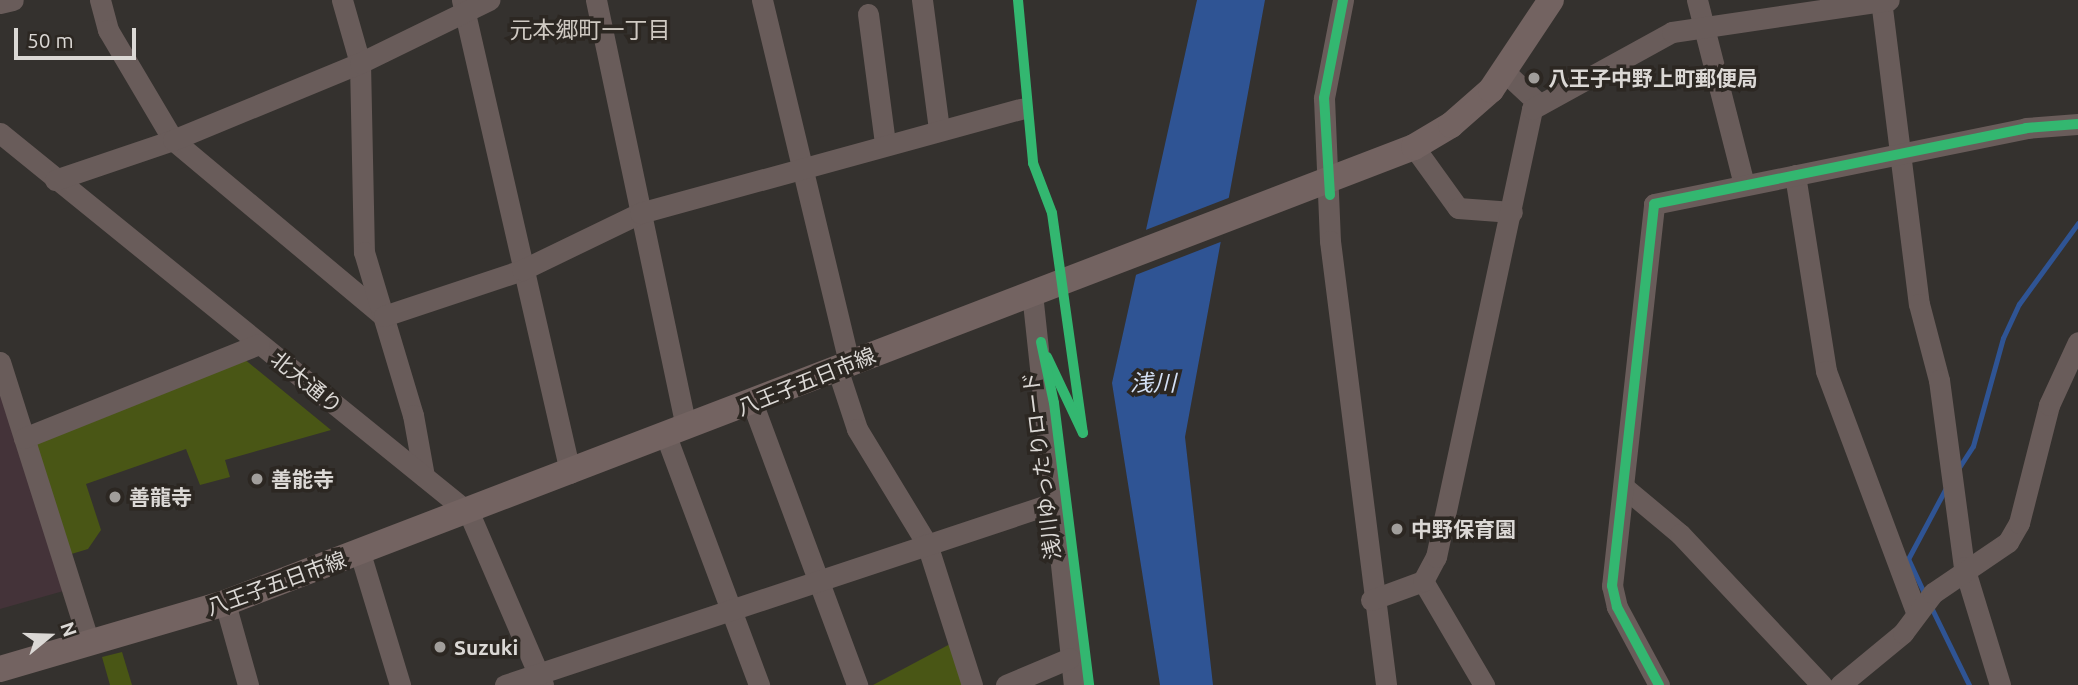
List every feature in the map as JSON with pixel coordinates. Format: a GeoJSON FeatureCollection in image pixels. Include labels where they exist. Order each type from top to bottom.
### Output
{"type":"FeatureCollection","features":[{"type":"Feature","properties":{"kind":"main road","name":"八王子五日市線"},"geometry":{"type":"LineString","coordinates":[[0,669],[75,651],[225,603],[469,513],[843,365],[1414,147],[1466,114],[1506,73],[1551,0]]}},
{"type":"Feature","properties":{"kind":"street"},"geometry":{"type":"LineString","coordinates":[[0,3],[13,0]]}},
{"type":"Feature","properties":{"kind":"street"},"geometry":{"type":"LineString","coordinates":[[100,0],[108,30],[173,140],[384,316]]}},
{"type":"Feature","properties":{"kind":"street"},"geometry":{"type":"LineString","coordinates":[[342,0],[359,63],[363,252],[413,415],[424,476]]}},
{"type":"Feature","properties":{"kind":"street"},"geometry":{"type":"LineString","coordinates":[[55,180],[173,140],[359,63],[463,6],[489,0]]}},
{"type":"Feature","properties":{"kind":"street"},"geometry":{"type":"LineString","coordinates":[[596,0],[639,213],[676,432],[731,608],[759,685]]}},
{"type":"Feature","properties":{"kind":"street"},"geometry":{"type":"LineString","coordinates":[[762,0],[803,167],[858,429],[927,544],[972,685]]}},
{"type":"Feature","properties":{"kind":"street"},"geometry":{"type":"LineString","coordinates":[[922,0],[939,129]]}},
{"type":"Feature","properties":{"kind":"street"},"geometry":{"type":"LineString","coordinates":[[1343,0],[1324,98],[1332,264],[1371,600],[1386,685]]}},
{"type":"Feature","properties":{"kind":"street"},"geometry":{"type":"LineString","coordinates":[[1697,0],[1700,26],[1744,185]]}},
{"type":"Feature","properties":{"kind":"street"},"geometry":{"type":"LineString","coordinates":[[1371,600],[1423,581],[1436,557],[1455,485],[1532,109],[1538,103],[1664,36],[1700,26],[1884,1],[1919,304],[1939,380],[1952,495],[1964,567],[2000,685]]}},
{"type":"Feature","properties":{"kind":"street"},"geometry":{"type":"LineString","coordinates":[[463,6],[570,473]]}},
{"type":"Feature","properties":{"kind":"street"},"geometry":{"type":"LineString","coordinates":[[868,14],[886,144]]}},
{"type":"Feature","properties":{"kind":"street"},"geometry":{"type":"LineString","coordinates":[[1506,73],[1538,103]]}},
{"type":"Feature","properties":{"kind":"street"},"geometry":{"type":"LineString","coordinates":[[384,316],[522,270],[639,213],[939,129],[1021,110]]}},
{"type":"Feature","properties":{"kind":"street"},"geometry":{"type":"LineString","coordinates":[[1659,685],[1617,607],[1612,586],[1625,488],[1654,204],[1900,152],[2078,124]]}},
{"type":"Feature","properties":{"kind":"street","name":"北大通り"},"geometry":{"type":"LineString","coordinates":[[0,133],[469,513],[541,679]]}},
{"type":"Feature","properties":{"kind":"street"},"geometry":{"type":"LineString","coordinates":[[1414,147],[1458,208],[1512,212]]}},
{"type":"Feature","properties":{"kind":"street"},"geometry":{"type":"LineString","coordinates":[[1795,175],[1826,372],[1924,606]]}},
{"type":"Feature","properties":{"kind":"street"},"geometry":{"type":"LineString","coordinates":[[1038,291],[1053,503],[1074,685]]}},
{"type":"Feature","properties":{"kind":"street"},"geometry":{"type":"LineString","coordinates":[[1840,685],[1903,633],[1924,606],[1964,567],[2008,542],[2018,523],[2049,405],[2078,342]]}},
{"type":"Feature","properties":{"kind":"street"},"geometry":{"type":"LineString","coordinates":[[24,438],[260,344]]}},
{"type":"Feature","properties":{"kind":"street"},"geometry":{"type":"LineString","coordinates":[[0,362],[24,438],[75,651]]}},
{"type":"Feature","properties":{"kind":"street"},"geometry":{"type":"LineString","coordinates":[[752,402],[857,685]]}},
{"type":"Feature","properties":{"kind":"street"},"geometry":{"type":"LineString","coordinates":[[1625,488],[1680,534],[1822,685]]}},
{"type":"Feature","properties":{"kind":"street"},"geometry":{"type":"LineString","coordinates":[[505,685],[541,679],[731,608],[818,582],[1053,503]]}},
{"type":"Feature","properties":{"kind":"street"},"geometry":{"type":"LineString","coordinates":[[360,553],[400,685]]}},
{"type":"Feature","properties":{"kind":"street"},"geometry":{"type":"LineString","coordinates":[[1423,581],[1484,685]]}},
{"type":"Feature","properties":{"kind":"street"},"geometry":{"type":"LineString","coordinates":[[225,603],[248,685]]}},
{"type":"Feature","properties":{"kind":"street"},"geometry":{"type":"LineString","coordinates":[[1006,685],[1070,658]]}},
{"type":"Feature","properties":{"kind":"shaded area"},"geometry":{"type":"Polygon","coordinates":[[[0,381],[67,590],[0,609],[0,381]]]}},
{"type":"Feature","properties":{"kind":"green space"},"geometry":{"type":"Polygon","coordinates":[[[243,358],[331,430],[225,460],[230,477],[200,485],[186,449],[86,484],[101,530],[88,549],[68,555],[33,452],[39,438],[243,358]]]}},
{"type":"Feature","properties":{"kind":"green space"},"geometry":{"type":"Polygon","coordinates":[[[952,643],[965,685],[873,685],[952,643]]]}},
{"type":"Feature","properties":{"kind":"green space"},"geometry":{"type":"Polygon","coordinates":[[[122,652],[132,685],[110,685],[102,657],[122,652]]]}},
{"type":"Feature","properties":{"kind":"water","name":"浅川"},"geometry":{"type":"Polygon","coordinates":[[[1197,0],[1265,0],[1185,437],[1213,685],[1160,685],[1112,383],[1197,0]]]}},
{"type":"Feature","properties":{"kind":"pier"},"geometry":{"type":"Polygon","coordinates":[[[1231,197],[1223,241],[1133,276],[1143,231],[1231,197]]]}},
{"type":"Feature","properties":{"kind":"waterway"},"geometry":{"type":"LineString","coordinates":[[1958,469],[1973,446],[2003,338],[2019,304],[2078,223]]}},
{"type":"Feature","properties":{"kind":"waterway"},"geometry":{"type":"LineString","coordinates":[[1925,595],[1908,559],[1947,486]]}},
{"type":"Feature","properties":{"kind":"waterway"},"geometry":{"type":"LineString","coordinates":[[1931,607],[1969,685]]}},
{"type":"Feature","properties":{"kind":"cycle path"},"geometry":{"type":"LineString","coordinates":[[1018,0],[1033,163]]}},
{"type":"Feature","properties":{"kind":"cycle path"},"geometry":{"type":"LineString","coordinates":[[1330,195],[1324,98],[1343,0]]}},
{"type":"Feature","properties":{"kind":"cycle path"},"geometry":{"type":"LineString","coordinates":[[1659,685],[1617,607],[1612,586],[1654,204],[2026,128],[2078,124]]}},
{"type":"Feature","properties":{"kind":"cycle path","name":"浅川ゆったりロード"},"geometry":{"type":"LineString","coordinates":[[1033,163],[1052,213],[1083,433],[1047,357]]}},
{"type":"Feature","properties":{"kind":"cycle path","name":"浅川ゆったりロード"},"geometry":{"type":"LineString","coordinates":[[1041,342],[1054,403],[1089,685]]}},
{"type":"Feature","properties":{"kind":"place","name":"八王子中野上町郵便局"},"geometry":{"type":"Point","coordinates":[1534,78]}},
{"type":"Feature","properties":{"kind":"place","name":"善能寺"},"geometry":{"type":"Point","coordinates":[257,479]}},
{"type":"Feature","properties":{"kind":"place","name":"善龍寺"},"geometry":{"type":"Point","coordinates":[115,497]}},
{"type":"Feature","properties":{"kind":"place","name":"中野保育園"},"geometry":{"type":"Point","coordinates":[1397,529]}},
{"type":"Feature","properties":{"kind":"place","name":"Suzuki"},"geometry":{"type":"Point","coordinates":[440,647]}},
{"type":"Feature","properties":{"kind":"district","name":"元本郷町一丁目"},"geometry":{"type":"Point","coordinates":[590,30]}}]}
